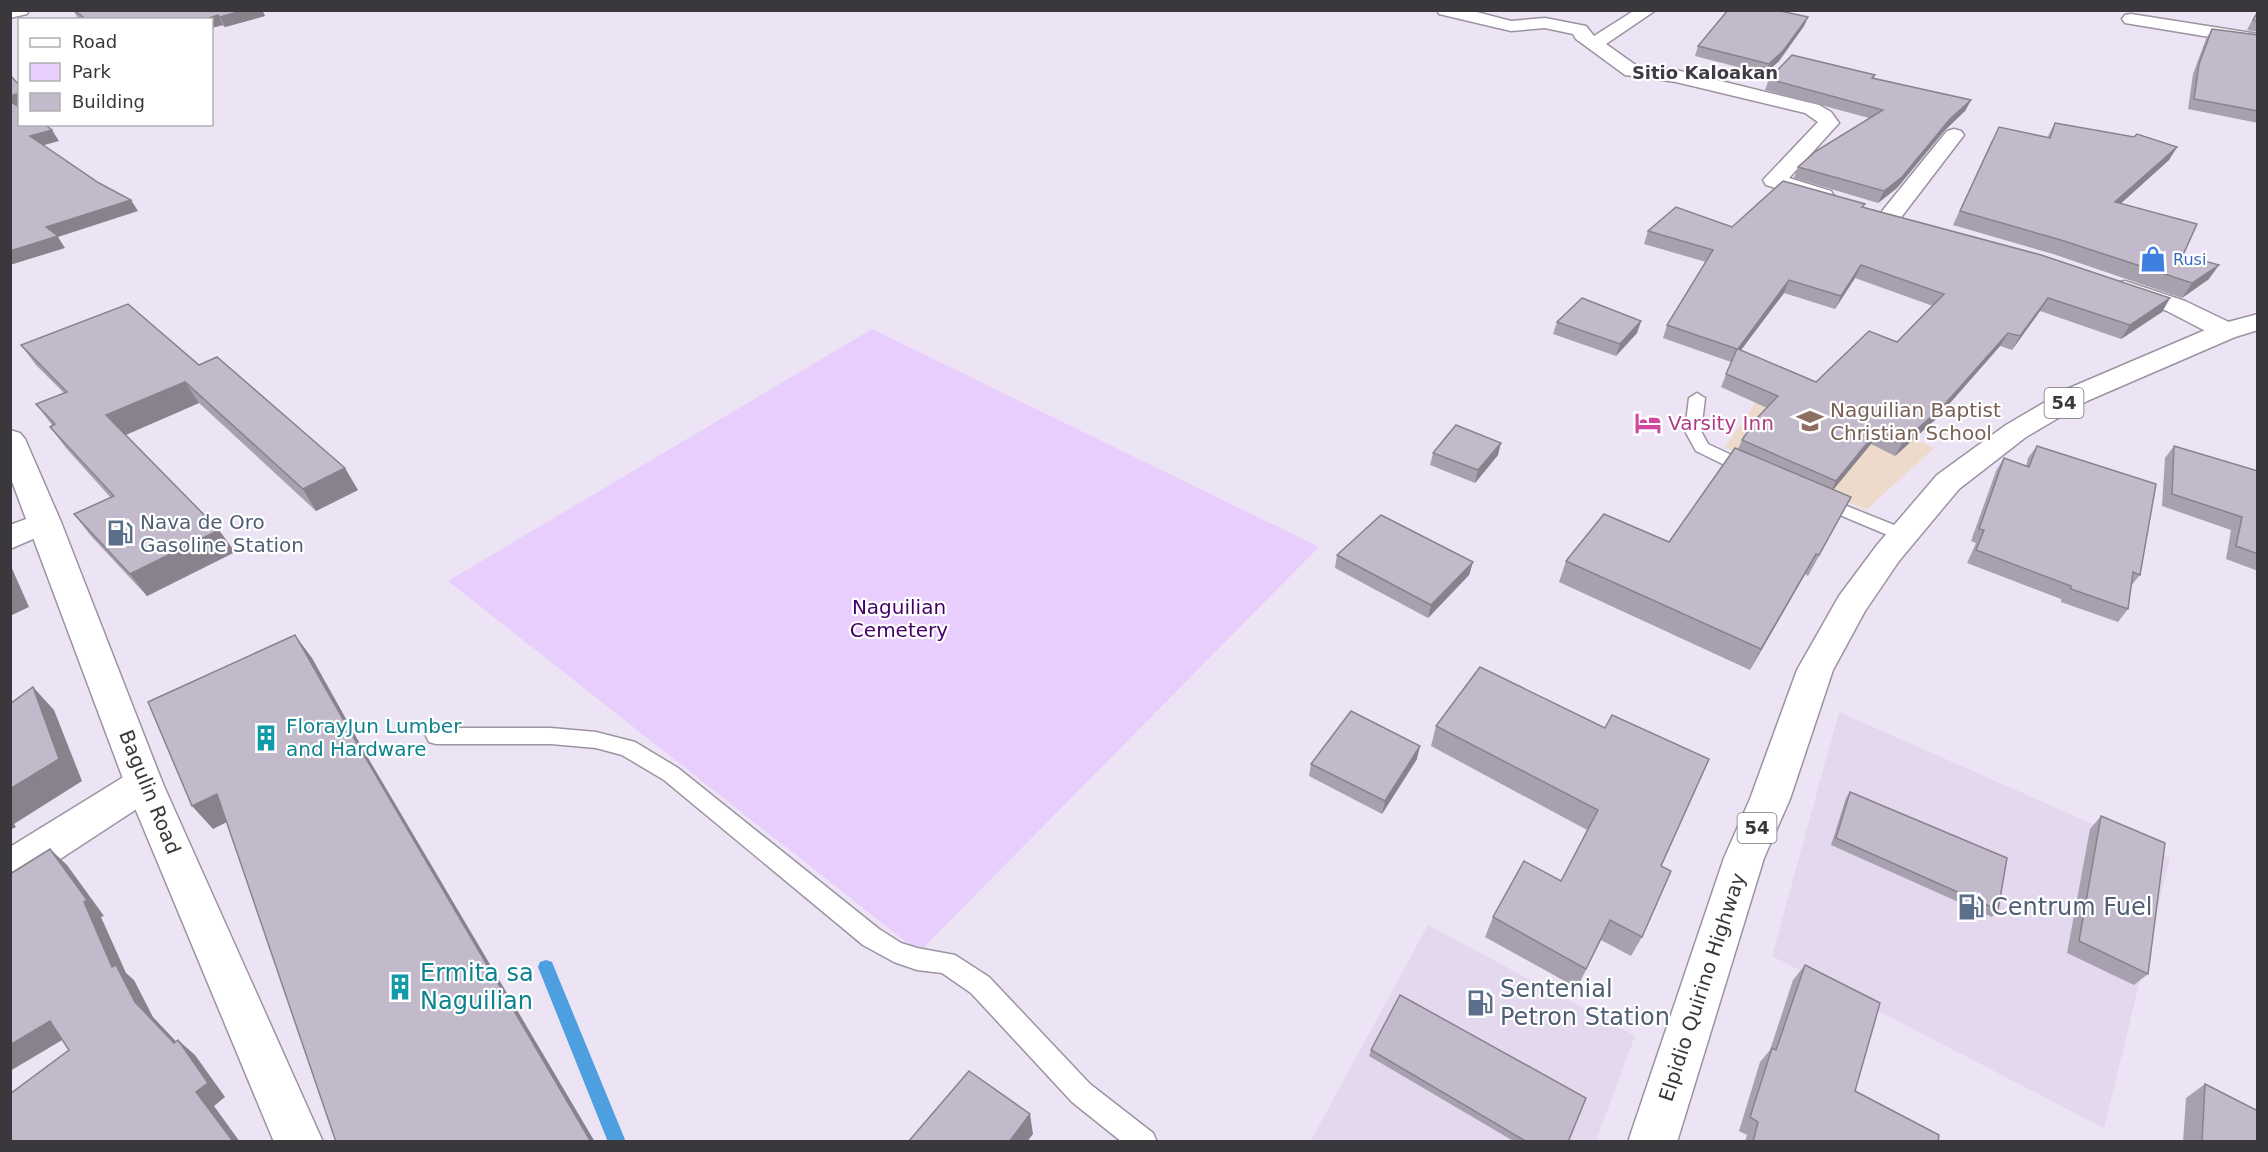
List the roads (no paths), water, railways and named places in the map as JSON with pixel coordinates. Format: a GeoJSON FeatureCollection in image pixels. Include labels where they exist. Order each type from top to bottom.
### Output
{"type":"FeatureCollection","features":[{"type":"Feature","properties":{"kind":"main road"},"geometry":{"type":"LineString","coordinates":[[10,13],[21,10]]}},
{"type":"Feature","properties":{"kind":"main road"},"geometry":{"type":"LineString","coordinates":[[1445,10],[1510,26],[1545,23],[1580,30],[1582,35],[1632,71],[1676,76],[1812,109],[1824,116],[1829,123],[1774,180],[1846,203]]}},
{"type":"Feature","properties":{"kind":"main road"},"geometry":{"type":"LineString","coordinates":[[1595,43],[1648,10]]}},
{"type":"Feature","properties":{"kind":"main road"},"geometry":{"type":"LineString","coordinates":[[2131,19],[2258,40]]}},
{"type":"Feature","properties":{"kind":"main road"},"geometry":{"type":"LineString","coordinates":[[1869,209],[1900,218],[1954,135]]}},
{"type":"Feature","properties":{"kind":"main road"},"geometry":{"type":"LineString","coordinates":[[2110,284],[2176,306],[2226,331]]}},
{"type":"Feature","properties":{"kind":"main road","name":"Elpidio Quirino Highway"},"geometry":{"type":"LineString","coordinates":[[1652,1142],[1744,858],[1770,799],[1815,670],[1851,605],[1903,535],[1948,482],[2016,431],[2077,395],[2226,331],[2258,322]]}},
{"type":"Feature","properties":{"kind":"main road","name":"Bagulin Road"},"geometry":{"type":"LineString","coordinates":[[10,439],[45,522],[144,784],[298,1142]]}},
{"type":"Feature","properties":{"kind":"main road"},"geometry":{"type":"LineString","coordinates":[[10,538],[45,522]]}},
{"type":"Feature","properties":{"kind":"main road"},"geometry":{"type":"LineString","coordinates":[[10,868],[144,784]]}},
{"type":"Feature","properties":{"kind":"lane"},"geometry":{"type":"LineString","coordinates":[[1697,398],[1693,431],[1702,447],[1764,477]]}},
{"type":"Feature","properties":{"kind":"lane"},"geometry":{"type":"LineString","coordinates":[[1807,495],[1903,535]]}},
{"type":"Feature","properties":{"kind":"lane"},"geometry":{"type":"LineString","coordinates":[[436,736],[551,736],[596,740],[628,748],[671,774],[871,937],[894,951],[947,963],[980,986],[1081,1093],[1144,1142]]}},
{"type":"Feature","properties":{"kind":"waterway"},"geometry":{"type":"LineString","coordinates":[[546,967],[617,1142]]}},
{"type":"Feature","properties":{"kind":"place","name":"Rusi"},"geometry":{"type":"Point","coordinates":[2153,259]}},
{"type":"Feature","properties":{"kind":"place","name":"Naguilian Baptist Christian School"},"geometry":{"type":"Point","coordinates":[1810,421]}},
{"type":"Feature","properties":{"kind":"place","name":"Varsity Inn"},"geometry":{"type":"Point","coordinates":[1648,423]}},
{"type":"Feature","properties":{"kind":"place","name":"Nava de Oro Gasoline Station"},"geometry":{"type":"Point","coordinates":[120,533]}},
{"type":"Feature","properties":{"kind":"place","name":"FlorayJun Lumber and Hardware"},"geometry":{"type":"Point","coordinates":[266,738]}},
{"type":"Feature","properties":{"kind":"place","name":"Centrum Fuel"},"geometry":{"type":"Point","coordinates":[1971,907]}},
{"type":"Feature","properties":{"kind":"place","name":"Ermita sa Naguilian"},"geometry":{"type":"Point","coordinates":[400,987]}},
{"type":"Feature","properties":{"kind":"place","name":"Sentenial Petron Station"},"geometry":{"type":"Point","coordinates":[1480,1003]}},
{"type":"Feature","properties":{"kind":"district","name":"Sitio Kaloakan"},"geometry":{"type":"Point","coordinates":[1705,73]}},
{"type":"Feature","properties":{"kind":"park label","name":"Naguilian Cemetery"},"geometry":{"type":"Point","coordinates":[899,618]}}]}
